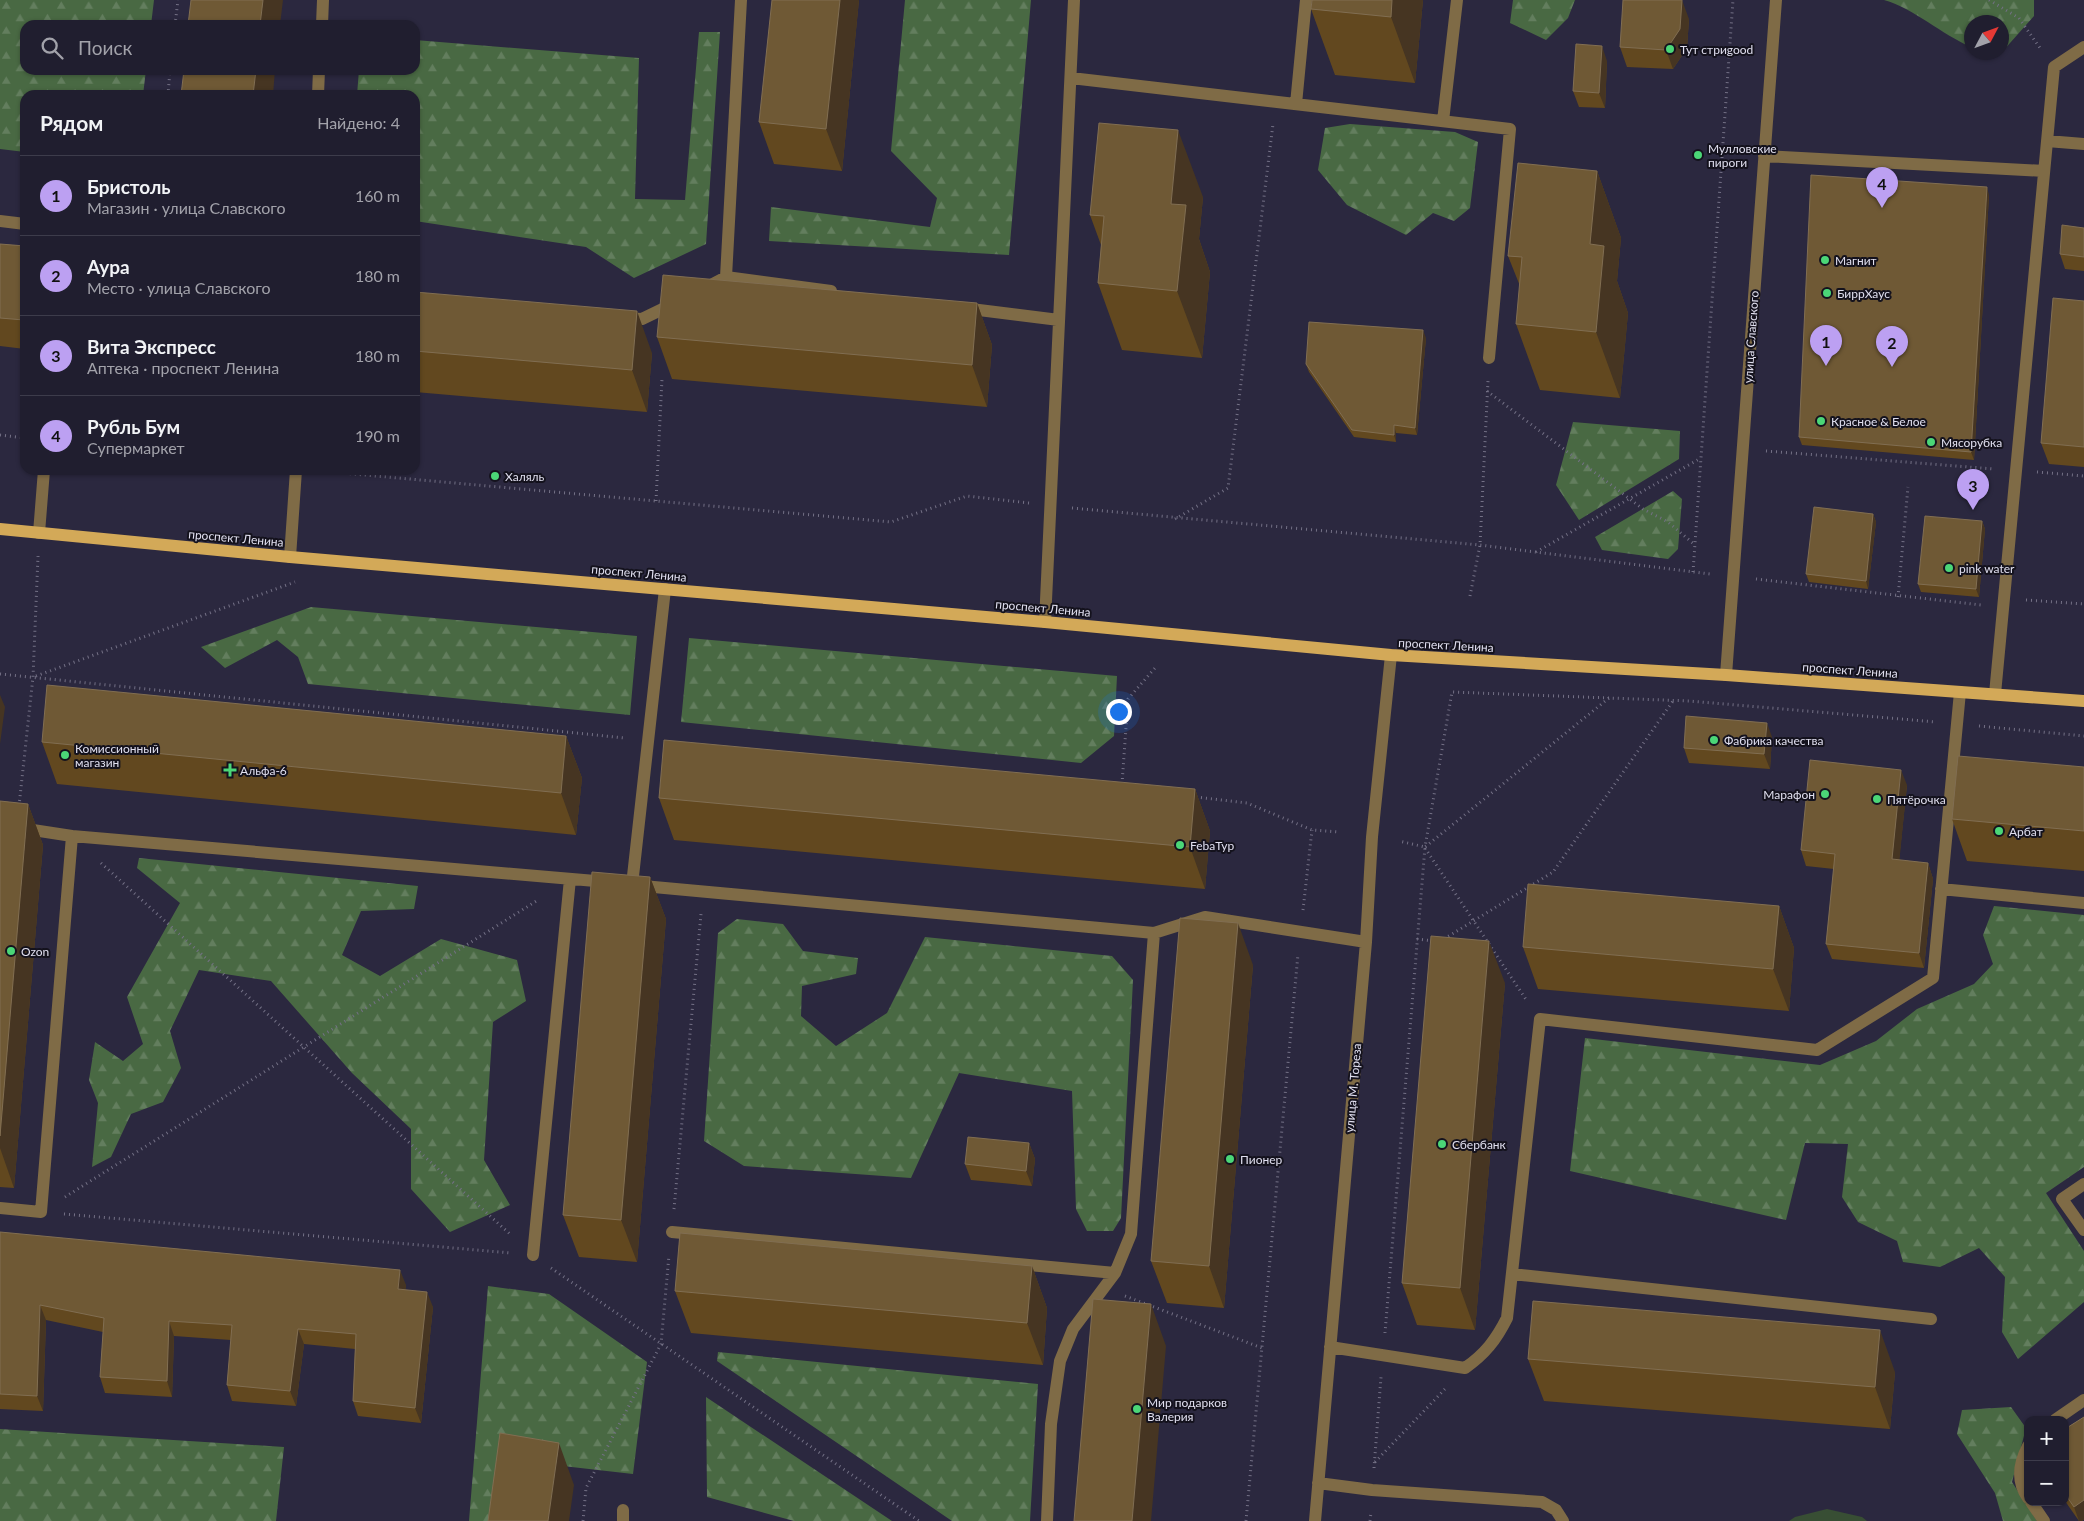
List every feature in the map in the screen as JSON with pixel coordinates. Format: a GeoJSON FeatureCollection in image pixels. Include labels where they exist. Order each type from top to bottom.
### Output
{"type":"FeatureCollection","features":[{"type":"Feature","properties":{"kind":"main road","name":"проспект Ленина"},"geometry":{"type":"LineString","coordinates":[[0,529],[290,557],[1044,622],[1391,655],[1726,675],[2084,701]]}},
{"type":"Feature","properties":{"kind":"street"},"geometry":{"type":"LineString","coordinates":[[322,20],[323,0]]}},
{"type":"Feature","properties":{"kind":"street"},"geometry":{"type":"LineString","coordinates":[[726,277],[741,0]]}},
{"type":"Feature","properties":{"kind":"street"},"geometry":{"type":"LineString","coordinates":[[1044,622],[1074,0]]}},
{"type":"Feature","properties":{"kind":"street"},"geometry":{"type":"LineString","coordinates":[[1296,104],[1306,0]]}},
{"type":"Feature","properties":{"kind":"street"},"geometry":{"type":"LineString","coordinates":[[1443,121],[1457,0]]}},
{"type":"Feature","properties":{"kind":"street","name":"улица Славского"},"geometry":{"type":"LineString","coordinates":[[1726,675],[1776,0]]}},
{"type":"Feature","properties":{"kind":"street"},"geometry":{"type":"LineString","coordinates":[[1995,694],[2054,67],[2084,46]]}},
{"type":"Feature","properties":{"kind":"street"},"geometry":{"type":"LineString","coordinates":[[318,90],[319,75]]}},
{"type":"Feature","properties":{"kind":"street"},"geometry":{"type":"LineString","coordinates":[[1071,78],[1510,129],[1489,358]]}},
{"type":"Feature","properties":{"kind":"street"},"geometry":{"type":"LineString","coordinates":[[2047,141],[2084,144]]}},
{"type":"Feature","properties":{"kind":"street"},"geometry":{"type":"LineString","coordinates":[[1764,156],[2044,171]]}},
{"type":"Feature","properties":{"kind":"street"},"geometry":{"type":"LineString","coordinates":[[0,221],[20,223]]}},
{"type":"Feature","properties":{"kind":"street"},"geometry":{"type":"LineString","coordinates":[[612,318],[642,319],[726,277],[844,292]]}},
{"type":"Feature","properties":{"kind":"street"},"geometry":{"type":"LineString","coordinates":[[951,306],[1059,320]]}},
{"type":"Feature","properties":{"kind":"street"},"geometry":{"type":"LineString","coordinates":[[39,533],[44,475]]}},
{"type":"Feature","properties":{"kind":"street"},"geometry":{"type":"LineString","coordinates":[[290,557],[296,475]]}},
{"type":"Feature","properties":{"kind":"street"},"geometry":{"type":"LineString","coordinates":[[632,884],[665,589]]}},
{"type":"Feature","properties":{"kind":"street","name":"улица М. Тореза"},"geometry":{"type":"LineString","coordinates":[[1315,1521],[1366,942],[1372,837],[1391,655]]}},
{"type":"Feature","properties":{"kind":"street"},"geometry":{"type":"LineString","coordinates":[[1330,1347],[1465,1368],[1483,1356],[1500,1332],[1507,1318],[1540,1019],[1817,1050],[1933,978],[1960,692]]}},
{"type":"Feature","properties":{"kind":"street"},"geometry":{"type":"LineString","coordinates":[[0,825],[72,836],[632,884],[1154,933],[1205,917],[1366,942]]}},
{"type":"Feature","properties":{"kind":"street"},"geometry":{"type":"LineString","coordinates":[[0,1208],[41,1212],[72,836]]}},
{"type":"Feature","properties":{"kind":"street"},"geometry":{"type":"LineString","coordinates":[[533,1255],[570,880]]}},
{"type":"Feature","properties":{"kind":"street"},"geometry":{"type":"LineString","coordinates":[[1941,889],[2084,904]]}},
{"type":"Feature","properties":{"kind":"street"},"geometry":{"type":"LineString","coordinates":[[1047,1521],[1050,1424],[1060,1362],[1073,1329],[1114,1273],[1131,1234],[1154,933]]}},
{"type":"Feature","properties":{"kind":"street"},"geometry":{"type":"LineString","coordinates":[[2084,1184],[2062,1199],[2084,1230]]}},
{"type":"Feature","properties":{"kind":"street"},"geometry":{"type":"LineString","coordinates":[[672,1232],[1114,1273]]}},
{"type":"Feature","properties":{"kind":"street"},"geometry":{"type":"LineString","coordinates":[[1512,1274],[1931,1319]]}},
{"type":"Feature","properties":{"kind":"street"},"geometry":{"type":"LineString","coordinates":[[2061,1416],[2084,1400]]}},
{"type":"Feature","properties":{"kind":"street"},"geometry":{"type":"LineString","coordinates":[[2024,1454],[2019,1463],[2024,1492]]}},
{"type":"Feature","properties":{"kind":"street"},"geometry":{"type":"LineString","coordinates":[[1318,1483],[1372,1490],[1542,1502],[1556,1510],[1563,1521]]}},
{"type":"Feature","properties":{"kind":"street"},"geometry":{"type":"LineString","coordinates":[[2034,1506],[2044,1521]]}},
{"type":"Feature","properties":{"kind":"path"},"geometry":{"type":"LineString","coordinates":[[176,20],[178,0]]}},
{"type":"Feature","properties":{"kind":"path"},"geometry":{"type":"LineString","coordinates":[[1693,572],[1733,0]]}},
{"type":"Feature","properties":{"kind":"path"},"geometry":{"type":"LineString","coordinates":[[1989,0],[2019,18],[2054,67]]}},
{"type":"Feature","properties":{"kind":"path"},"geometry":{"type":"LineString","coordinates":[[168,90],[170,75]]}},
{"type":"Feature","properties":{"kind":"path"},"geometry":{"type":"LineString","coordinates":[[1174,519],[1228,488],[1276,102]]}},
{"type":"Feature","properties":{"kind":"path"},"geometry":{"type":"LineString","coordinates":[[1470,596],[1480,545],[1489,358]]}},
{"type":"Feature","properties":{"kind":"path"},"geometry":{"type":"LineString","coordinates":[[656,501],[662,379]]}},
{"type":"Feature","properties":{"kind":"path"},"geometry":{"type":"LineString","coordinates":[[1487,391],[1629,499],[1643,509],[1668,522],[1695,545]]}},
{"type":"Feature","properties":{"kind":"path"},"geometry":{"type":"LineString","coordinates":[[0,435],[20,437]]}},
{"type":"Feature","properties":{"kind":"path"},"geometry":{"type":"LineString","coordinates":[[1743,449],[1973,468]]}},
{"type":"Feature","properties":{"kind":"path"},"geometry":{"type":"LineString","coordinates":[[1928,464],[1929,456]]}},
{"type":"Feature","properties":{"kind":"path"},"geometry":{"type":"LineString","coordinates":[[1536,552],[1701,458]]}},
{"type":"Feature","properties":{"kind":"path"},"geometry":{"type":"LineString","coordinates":[[361,475],[891,522],[967,496],[1174,519],[1480,545],[1898,597],[2005,603],[2084,604]]}},
{"type":"Feature","properties":{"kind":"path"},"geometry":{"type":"LineString","coordinates":[[1898,597],[1908,487]]}},
{"type":"Feature","properties":{"kind":"path"},"geometry":{"type":"LineString","coordinates":[[17,828],[33,677],[39,533]]}},
{"type":"Feature","properties":{"kind":"path"},"geometry":{"type":"LineString","coordinates":[[33,677],[304,579]]}},
{"type":"Feature","properties":{"kind":"path"},"geometry":{"type":"LineString","coordinates":[[1121,790],[1128,699],[1155,668]]}},
{"type":"Feature","properties":{"kind":"path"},"geometry":{"type":"LineString","coordinates":[[1370,1521],[1425,847],[1452,692],[1673,701],[2084,736]]}},
{"type":"Feature","properties":{"kind":"path"},"geometry":{"type":"LineString","coordinates":[[1425,847],[1609,698]]}},
{"type":"Feature","properties":{"kind":"path"},"geometry":{"type":"LineString","coordinates":[[1417,939],[1440,941],[1553,872],[1673,701]]}},
{"type":"Feature","properties":{"kind":"path"},"geometry":{"type":"LineString","coordinates":[[1246,1521],[1300,932],[1312,830]]}},
{"type":"Feature","properties":{"kind":"path"},"geometry":{"type":"LineString","coordinates":[[1399,841],[1425,847],[1540,1019]]}},
{"type":"Feature","properties":{"kind":"path"},"geometry":{"type":"LineString","coordinates":[[101,862],[533,1255],[919,1521]]}},
{"type":"Feature","properties":{"kind":"path"},"geometry":{"type":"LineString","coordinates":[[41,1212],[570,880]]}},
{"type":"Feature","properties":{"kind":"path"},"geometry":{"type":"LineString","coordinates":[[583,1521],[586,1488],[661,1344],[703,891]]}},
{"type":"Feature","properties":{"kind":"path"},"geometry":{"type":"LineString","coordinates":[[41,1212],[533,1255]]}},
{"type":"Feature","properties":{"kind":"path"},"geometry":{"type":"LineString","coordinates":[[1103,1288],[1262,1348]]}},
{"type":"Feature","properties":{"kind":"path"},"geometry":{"type":"LineString","coordinates":[[1375,1462],[1465,1368]]}},
{"type":"Feature","properties":{"kind":"green space"},"geometry":{"type":"Polygon","coordinates":[[[0,0],[154,0],[152,20],[20,20],[20,75],[145,75],[144,90],[20,90],[20,151],[0,149],[0,0]]]}},
{"type":"Feature","properties":{"kind":"green space"},"geometry":{"type":"Polygon","coordinates":[[[905,0],[1031,0],[1009,255],[769,241],[771,207],[930,227],[937,198],[891,151],[905,0]]]}},
{"type":"Feature","properties":{"kind":"green space"},"geometry":{"type":"Polygon","coordinates":[[[1513,0],[1575,0],[1568,18],[1546,40],[1510,23],[1513,0]]]}},
{"type":"Feature","properties":{"kind":"green space"},"geometry":{"type":"Polygon","coordinates":[[[1884,0],[2034,0],[2034,16],[2009,44],[2009,15],[1964,15],[1964,44],[1895,4],[1884,0]]]}},
{"type":"Feature","properties":{"kind":"green space"},"geometry":{"type":"Polygon","coordinates":[[[699,32],[720,32],[706,244],[634,278],[586,247],[420,222],[420,90],[357,90],[359,75],[420,75],[420,40],[639,58],[635,199],[685,200],[699,32]]]}},
{"type":"Feature","properties":{"kind":"green space"},"geometry":{"type":"Polygon","coordinates":[[[1350,124],[1455,132],[1478,142],[1470,208],[1454,221],[1433,213],[1406,235],[1347,205],[1318,170],[1325,128],[1350,124]]]}},
{"type":"Feature","properties":{"kind":"green space"},"geometry":{"type":"Polygon","coordinates":[[[1573,422],[1680,431],[1679,459],[1579,520],[1556,485],[1573,422]]]}},
{"type":"Feature","properties":{"kind":"green space"},"geometry":{"type":"Polygon","coordinates":[[[1673,491],[1682,499],[1678,549],[1668,559],[1602,550],[1595,537],[1673,491]]]}},
{"type":"Feature","properties":{"kind":"green space"},"geometry":{"type":"Polygon","coordinates":[[[311,607],[637,636],[630,715],[308,684],[298,657],[277,640],[225,668],[201,647],[311,607]]]}},
{"type":"Feature","properties":{"kind":"green space"},"geometry":{"type":"Polygon","coordinates":[[[689,638],[1117,676],[1114,736],[1081,763],[681,722],[689,638]]]}},
{"type":"Feature","properties":{"kind":"green space"},"geometry":{"type":"Polygon","coordinates":[[[139,858],[418,886],[414,909],[361,911],[342,955],[380,976],[441,939],[517,960],[526,1001],[493,1022],[484,1160],[510,1205],[450,1232],[411,1189],[411,1129],[352,1073],[271,981],[199,970],[170,1031],[181,1068],[163,1102],[131,1114],[111,1157],[92,1167],[98,1103],[89,1080],[95,1042],[123,1061],[143,1044],[127,997],[180,903],[137,868],[139,858]]]}},
{"type":"Feature","properties":{"kind":"green space"},"geometry":{"type":"Polygon","coordinates":[[[1994,906],[2084,915],[2084,1167],[2046,1193],[2084,1251],[2084,1302],[2018,1359],[2002,1332],[2005,1277],[1979,1248],[1940,1267],[1903,1262],[1897,1241],[1858,1222],[1842,1197],[1848,1144],[1805,1143],[1786,1220],[1570,1171],[1585,1038],[1820,1065],[1876,1041],[1917,1009],[1974,984],[1993,964],[1983,935],[1994,906]]]}},
{"type":"Feature","properties":{"kind":"green space"},"geometry":{"type":"Polygon","coordinates":[[[737,919],[783,924],[803,951],[858,958],[856,974],[802,986],[801,1016],[836,1046],[887,1013],[925,937],[1112,956],[1133,980],[1121,1218],[1113,1231],[1087,1231],[1076,1209],[1072,1091],[959,1073],[911,1178],[744,1166],[704,1141],[718,933],[737,919]]]}},
{"type":"Feature","properties":{"kind":"green space"},"geometry":{"type":"Polygon","coordinates":[[[488,1286],[549,1294],[647,1362],[633,1474],[501,1459],[493,1521],[469,1521],[488,1286]]]}},
{"type":"Feature","properties":{"kind":"green space"},"geometry":{"type":"Polygon","coordinates":[[[718,1352],[1038,1384],[1030,1521],[952,1521],[717,1361],[718,1352]]]}},
{"type":"Feature","properties":{"kind":"green space"},"geometry":{"type":"Polygon","coordinates":[[[706,1397],[892,1521],[794,1521],[707,1497],[706,1397]]]}},
{"type":"Feature","properties":{"kind":"green space"},"geometry":{"type":"Polygon","coordinates":[[[2011,1407],[2024,1425],[2024,1436],[2012,1482],[2024,1501],[2024,1506],[2027,1506],[2037,1521],[2003,1521],[1995,1493],[1957,1434],[1962,1410],[2011,1407]]]}},
{"type":"Feature","properties":{"kind":"green space"},"geometry":{"type":"Polygon","coordinates":[[[0,1429],[284,1447],[276,1521],[0,1521],[0,1429]]]}},
{"type":"Feature","properties":{"kind":"green space"},"geometry":{"type":"Polygon","coordinates":[[[1827,1509],[1862,1517],[1867,1521],[1789,1521],[1795,1517],[1827,1509]]]}},
{"type":"Feature","properties":{"kind":"building"},"geometry":{"type":"Polygon","coordinates":[[[191,0],[263,0],[261,20],[189,20],[191,0]]]}},
{"type":"Feature","properties":{"kind":"building"},"geometry":{"type":"Polygon","coordinates":[[[772,0],[840,0],[826,129],[759,122],[772,0]]]}},
{"type":"Feature","properties":{"kind":"building"},"geometry":{"type":"Polygon","coordinates":[[[1312,0],[1392,0],[1391,17],[1311,9],[1312,0]]]}},
{"type":"Feature","properties":{"kind":"building"},"geometry":{"type":"Polygon","coordinates":[[[1623,0],[1682,0],[1680,29],[1666,50],[1620,47],[1623,0]]]}},
{"type":"Feature","properties":{"kind":"building"},"geometry":{"type":"Polygon","coordinates":[[[1576,44],[1602,46],[1599,93],[1573,91],[1576,44]]]}},
{"type":"Feature","properties":{"kind":"building"},"geometry":{"type":"Polygon","coordinates":[[[183,75],[255,75],[254,90],[182,90],[183,75]]]}},
{"type":"Feature","properties":{"kind":"building"},"geometry":{"type":"Polygon","coordinates":[[[1099,123],[1178,130],[1171,204],[1186,205],[1177,291],[1098,283],[1104,216],[1090,215],[1099,123]]]}},
{"type":"Feature","properties":{"kind":"building"},"geometry":{"type":"Polygon","coordinates":[[[1518,163],[1597,171],[1590,244],[1604,246],[1596,332],[1516,324],[1522,257],[1508,256],[1518,163]]]}},
{"type":"Feature","properties":{"kind":"building"},"geometry":{"type":"Polygon","coordinates":[[[1811,175],[1987,187],[1971,452],[1799,437],[1811,175]]]}},
{"type":"Feature","properties":{"kind":"building"},"geometry":{"type":"Polygon","coordinates":[[[2062,225],[2084,228],[2084,257],[2060,254],[2062,225]]]}},
{"type":"Feature","properties":{"kind":"building"},"geometry":{"type":"Polygon","coordinates":[[[0,244],[20,246],[20,320],[0,318],[0,244]]]}},
{"type":"Feature","properties":{"kind":"building"},"geometry":{"type":"Polygon","coordinates":[[[663,275],[977,303],[972,365],[657,337],[663,275]]]}},
{"type":"Feature","properties":{"kind":"building"},"geometry":{"type":"Polygon","coordinates":[[[420,292],[637,311],[632,370],[420,351],[420,292]]]}},
{"type":"Feature","properties":{"kind":"building"},"geometry":{"type":"Polygon","coordinates":[[[2053,298],[2084,301],[2084,447],[2041,443],[2053,298]]]}},
{"type":"Feature","properties":{"kind":"building"},"geometry":{"type":"Polygon","coordinates":[[[1309,322],[1423,330],[1415,428],[1394,425],[1394,435],[1352,430],[1306,364],[1309,322]]]}},
{"type":"Feature","properties":{"kind":"building"},"geometry":{"type":"Polygon","coordinates":[[[1814,507],[1873,514],[1866,581],[1806,574],[1814,507]]]}},
{"type":"Feature","properties":{"kind":"building"},"geometry":{"type":"Polygon","coordinates":[[[1925,516],[1982,521],[1976,589],[1918,584],[1925,516]]]}},
{"type":"Feature","properties":{"kind":"building"},"geometry":{"type":"Polygon","coordinates":[[[47,685],[566,736],[561,793],[42,742],[47,685]]]}},
{"type":"Feature","properties":{"kind":"building"},"geometry":{"type":"Polygon","coordinates":[[[1686,716],[1767,723],[1764,754],[1684,748],[1686,716]]]}},
{"type":"Feature","properties":{"kind":"building"},"geometry":{"type":"Polygon","coordinates":[[[664,740],[1195,789],[1190,847],[659,798],[664,740]]]}},
{"type":"Feature","properties":{"kind":"building"},"geometry":{"type":"Polygon","coordinates":[[[1958,756],[2084,767],[2084,831],[1952,819],[1958,756]]]}},
{"type":"Feature","properties":{"kind":"building"},"geometry":{"type":"Polygon","coordinates":[[[1810,760],[1901,770],[1892,859],[1928,863],[1919,953],[1826,944],[1835,854],[1801,850],[1810,760]]]}},
{"type":"Feature","properties":{"kind":"building"},"geometry":{"type":"Polygon","coordinates":[[[0,801],[28,804],[0,1136],[0,801]]]}},
{"type":"Feature","properties":{"kind":"building"},"geometry":{"type":"Polygon","coordinates":[[[592,872],[650,877],[621,1220],[563,1215],[592,872]]]}},
{"type":"Feature","properties":{"kind":"building"},"geometry":{"type":"Polygon","coordinates":[[[1528,884],[1779,906],[1773,969],[1523,947],[1528,884]]]}},
{"type":"Feature","properties":{"kind":"building"},"geometry":{"type":"Polygon","coordinates":[[[1180,918],[1238,923],[1209,1266],[1151,1261],[1180,918]]]}},
{"type":"Feature","properties":{"kind":"building"},"geometry":{"type":"Polygon","coordinates":[[[1431,936],[1489,941],[1460,1288],[1402,1283],[1431,936]]]}},
{"type":"Feature","properties":{"kind":"building"},"geometry":{"type":"Polygon","coordinates":[[[968,1137],[1029,1143],[1026,1171],[965,1164],[968,1137]]]}},
{"type":"Feature","properties":{"kind":"building"},"geometry":{"type":"Polygon","coordinates":[[[0,1232],[400,1270],[398,1289],[427,1292],[415,1408],[353,1401],[356,1334],[298,1329],[290,1391],[227,1385],[232,1325],[169,1321],[167,1381],[100,1377],[104,1318],[40,1305],[37,1396],[0,1394],[0,1232]]]}},
{"type":"Feature","properties":{"kind":"building"},"geometry":{"type":"Polygon","coordinates":[[[680,1233],[1032,1266],[1027,1323],[675,1291],[680,1233]]]}},
{"type":"Feature","properties":{"kind":"building"},"geometry":{"type":"Polygon","coordinates":[[[1093,1299],[1151,1304],[1132,1521],[1074,1521],[1093,1299]]]}},
{"type":"Feature","properties":{"kind":"building"},"geometry":{"type":"Polygon","coordinates":[[[1533,1301],[1880,1330],[1875,1387],[1528,1359],[1533,1301]]]}},
{"type":"Feature","properties":{"kind":"building"},"geometry":{"type":"Polygon","coordinates":[[[2084,1417],[2084,1500],[2074,1507],[2069,1500],[2069,1426],[2084,1417]]]}},
{"type":"Feature","properties":{"kind":"building"},"geometry":{"type":"Polygon","coordinates":[[[500,1433],[559,1443],[548,1521],[488,1521],[500,1433]]]}},
{"type":"Feature","properties":{"kind":"place","name":"Тут стриgood"},"geometry":{"type":"Point","coordinates":[1670,49]}},
{"type":"Feature","properties":{"kind":"place","name":"Мулловские пироги"},"geometry":{"type":"Point","coordinates":[1698,155]}},
{"type":"Feature","properties":{"kind":"place","name":"Рубль Бум"},"geometry":{"type":"Point","coordinates":[1882,208]}},
{"type":"Feature","properties":{"kind":"place","name":"Магнит"},"geometry":{"type":"Point","coordinates":[1825,260]}},
{"type":"Feature","properties":{"kind":"place","name":"БиррХаус"},"geometry":{"type":"Point","coordinates":[1827,293]}},
{"type":"Feature","properties":{"kind":"place","name":"Бристоль"},"geometry":{"type":"Point","coordinates":[1826,366]}},
{"type":"Feature","properties":{"kind":"place","name":"Аура"},"geometry":{"type":"Point","coordinates":[1892,367]}},
{"type":"Feature","properties":{"kind":"place","name":"Красное & Белое"},"geometry":{"type":"Point","coordinates":[1821,421]}},
{"type":"Feature","properties":{"kind":"place","name":"Мясорубка"},"geometry":{"type":"Point","coordinates":[1931,442]}},
{"type":"Feature","properties":{"kind":"place","name":"Халяль"},"geometry":{"type":"Point","coordinates":[495,476]}},
{"type":"Feature","properties":{"kind":"place","name":"Вита Экспресс"},"geometry":{"type":"Point","coordinates":[1973,510]}},
{"type":"Feature","properties":{"kind":"place","name":"pink water"},"geometry":{"type":"Point","coordinates":[1949,568]}},
{"type":"Feature","properties":{"kind":"place","name":"Фабрика качества"},"geometry":{"type":"Point","coordinates":[1714,740]}},
{"type":"Feature","properties":{"kind":"place","name":"Комиссионный магазин"},"geometry":{"type":"Point","coordinates":[65,755]}},
{"type":"Feature","properties":{"kind":"place","name":"Альфа-6"},"geometry":{"type":"Point","coordinates":[230,770]}},
{"type":"Feature","properties":{"kind":"place","name":"Марафон"},"geometry":{"type":"Point","coordinates":[1825,794]}},
{"type":"Feature","properties":{"kind":"place","name":"Пятёрочка"},"geometry":{"type":"Point","coordinates":[1877,799]}},
{"type":"Feature","properties":{"kind":"place","name":"Арбат"},"geometry":{"type":"Point","coordinates":[1999,831]}},
{"type":"Feature","properties":{"kind":"place","name":"FebaТур"},"geometry":{"type":"Point","coordinates":[1180,845]}},
{"type":"Feature","properties":{"kind":"place","name":"Ozon"},"geometry":{"type":"Point","coordinates":[11,951]}},
{"type":"Feature","properties":{"kind":"place","name":"Сбербанк"},"geometry":{"type":"Point","coordinates":[1442,1144]}},
{"type":"Feature","properties":{"kind":"place","name":"Пионер"},"geometry":{"type":"Point","coordinates":[1230,1159]}},
{"type":"Feature","properties":{"kind":"place","name":"Мир подарков Валерия"},"geometry":{"type":"Point","coordinates":[1137,1409]}}]}
